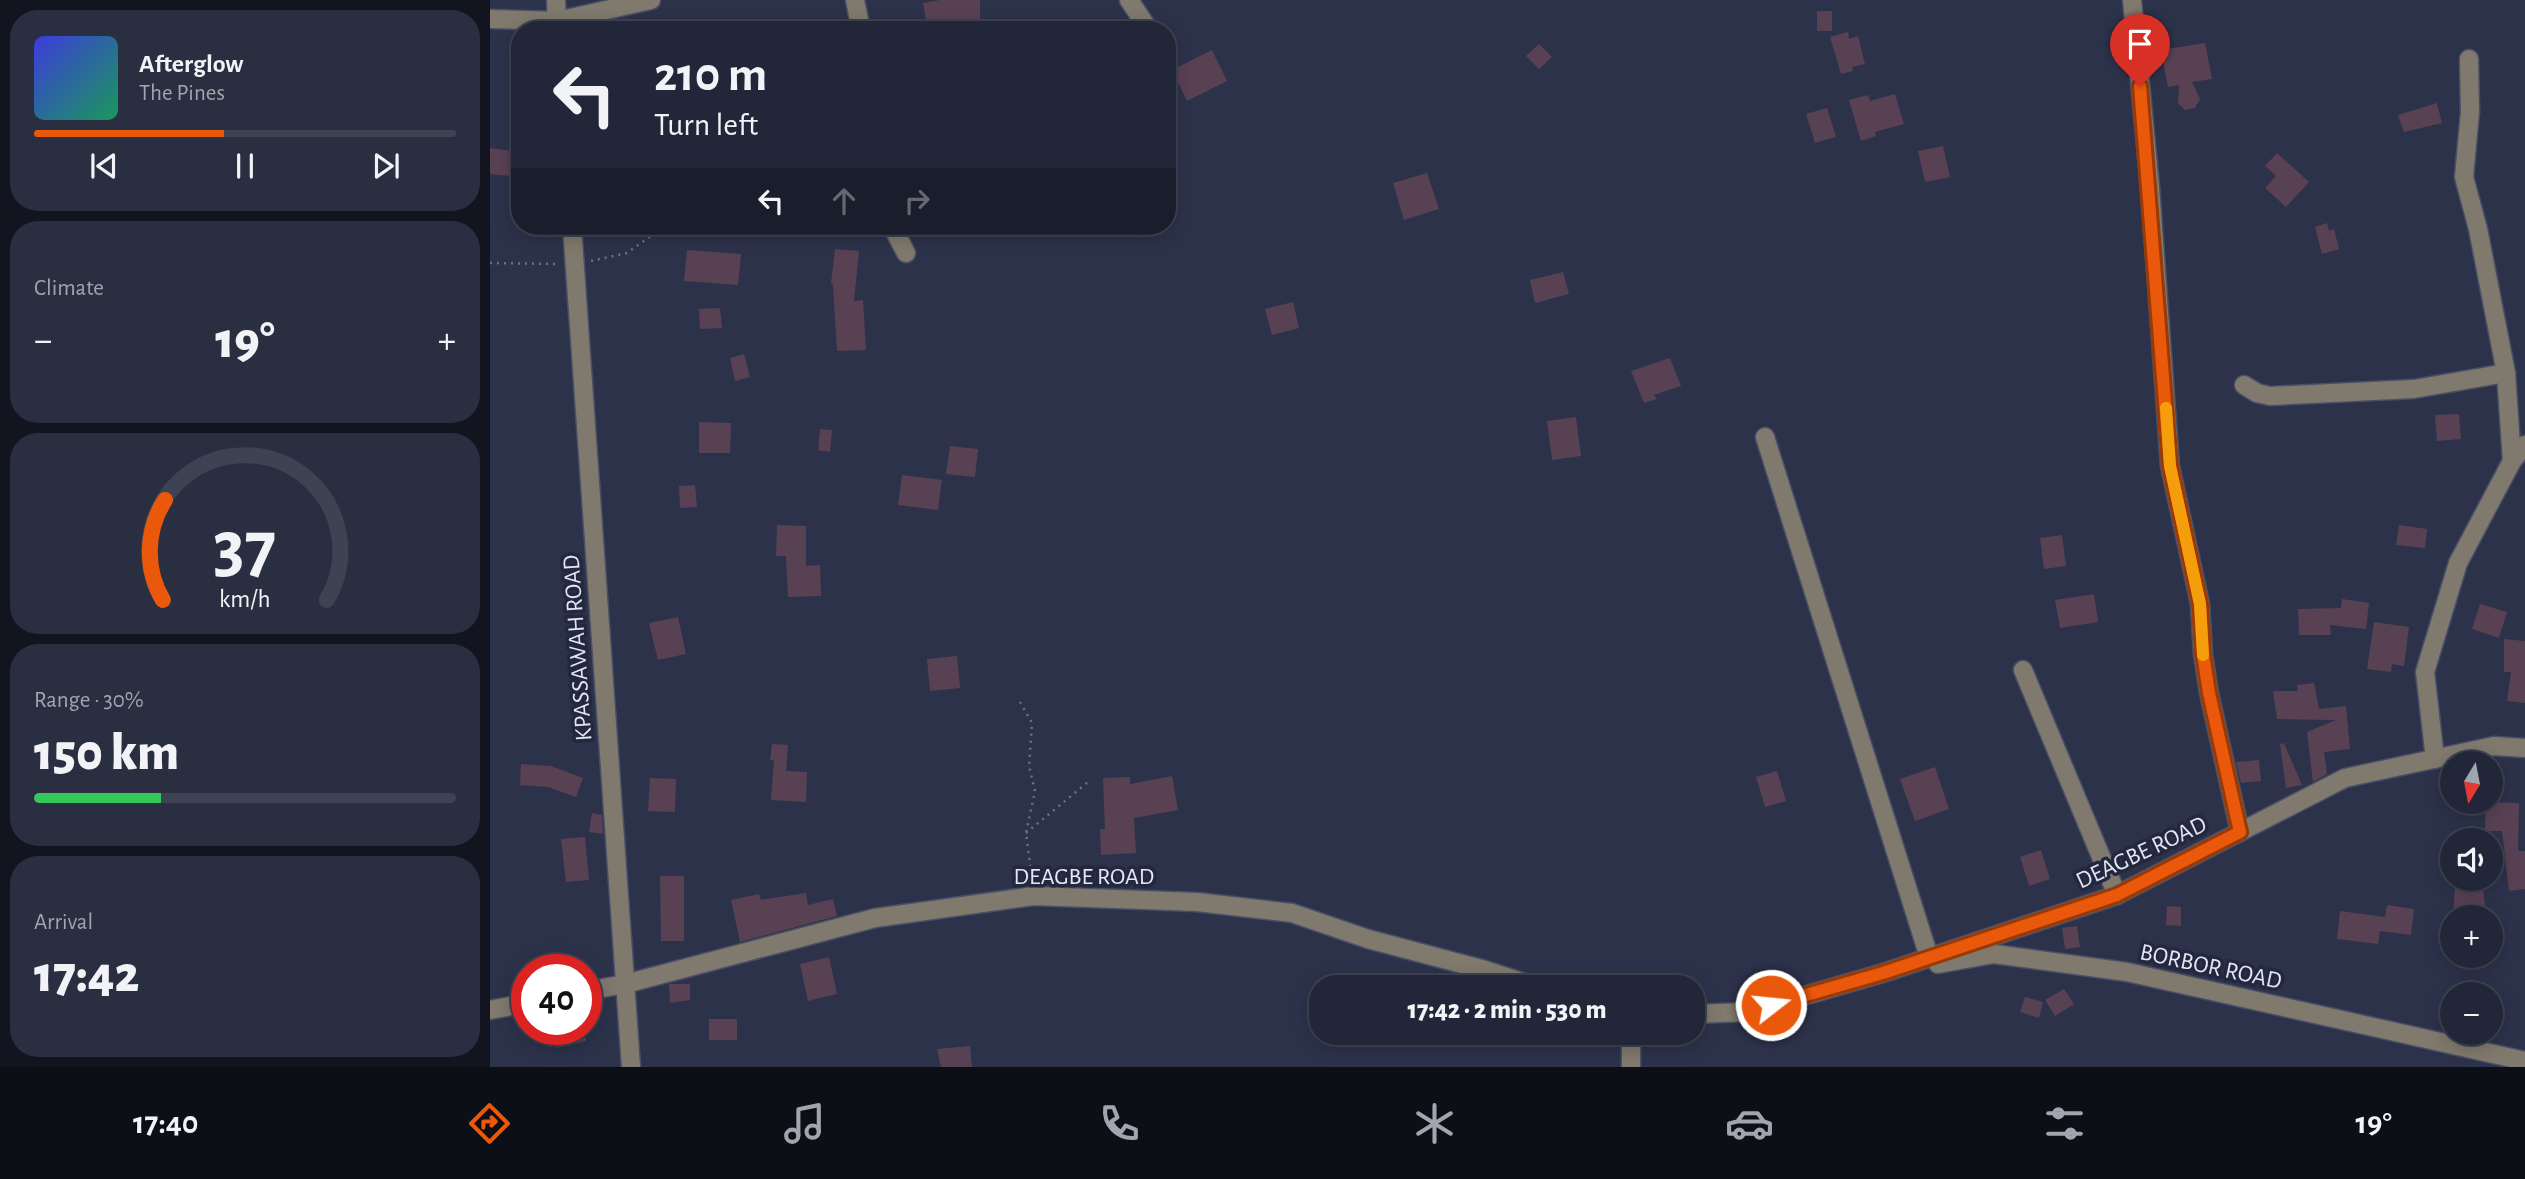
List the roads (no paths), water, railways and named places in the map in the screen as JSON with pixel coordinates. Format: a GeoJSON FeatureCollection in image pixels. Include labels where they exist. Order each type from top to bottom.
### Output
{"type":"FeatureCollection","features":[{"type":"Feature","properties":{"kind":"street"},"geometry":{"type":"LineString","coordinates":[[556,0],[557,21]]}},
{"type":"Feature","properties":{"kind":"street"},"geometry":{"type":"LineString","coordinates":[[575,21],[652,0]]}},
{"type":"Feature","properties":{"kind":"street"},"geometry":{"type":"LineString","coordinates":[[855,0],[859,21]]}},
{"type":"Feature","properties":{"kind":"street"},"geometry":{"type":"LineString","coordinates":[[1129,0],[1143,21]]}},
{"type":"Feature","properties":{"kind":"street"},"geometry":{"type":"LineString","coordinates":[[2132,0],[2155,255],[2170,466],[2200,604],[2209,693],[2240,832]]}},
{"type":"Feature","properties":{"kind":"street"},"geometry":{"type":"LineString","coordinates":[[490,19],[511,21]]}},
{"type":"Feature","properties":{"kind":"street"},"geometry":{"type":"LineString","coordinates":[[2469,60],[2470,112],[2464,177],[2478,229],[2506,373],[2512,461]]}},
{"type":"Feature","properties":{"kind":"street","name":"KPASSAWAH ROAD"},"geometry":{"type":"LineString","coordinates":[[573,235],[631,1067]]}},
{"type":"Feature","properties":{"kind":"street"},"geometry":{"type":"LineString","coordinates":[[897,235],[906,253]]}},
{"type":"Feature","properties":{"kind":"street"},"geometry":{"type":"LineString","coordinates":[[2244,385],[2257,393],[2270,396],[2414,389],[2506,373]]}},
{"type":"Feature","properties":{"kind":"street"},"geometry":{"type":"LineString","coordinates":[[1765,437],[1929,957]]}},
{"type":"Feature","properties":{"kind":"street"},"geometry":{"type":"LineString","coordinates":[[2435,759],[2425,672],[2458,563],[2512,461],[2525,445]]}},
{"type":"Feature","properties":{"kind":"street"},"geometry":{"type":"LineString","coordinates":[[2023,670],[2117,895]]}},
{"type":"Feature","properties":{"kind":"street","name":"DEAGBE ROAD"},"geometry":{"type":"LineString","coordinates":[[1705,1014],[1748,1012],[1883,973],[2117,895],[2345,778],[2494,746],[2525,748]]}},
{"type":"Feature","properties":{"kind":"street","name":"DEAGBE ROAD"},"geometry":{"type":"LineString","coordinates":[[602,988],[875,918],[1034,896],[1197,902],[1292,913],[1368,939],[1500,975]]}},
{"type":"Feature","properties":{"kind":"street","name":"BORBOR ROAD"},"geometry":{"type":"LineString","coordinates":[[1883,973],[1994,954],[2127,972],[2525,1061]]}},
{"type":"Feature","properties":{"kind":"street"},"geometry":{"type":"LineString","coordinates":[[490,1010],[511,1006]]}},
{"type":"Feature","properties":{"kind":"street"},"geometry":{"type":"LineString","coordinates":[[1631,1045],[1631,1067]]}}]}
